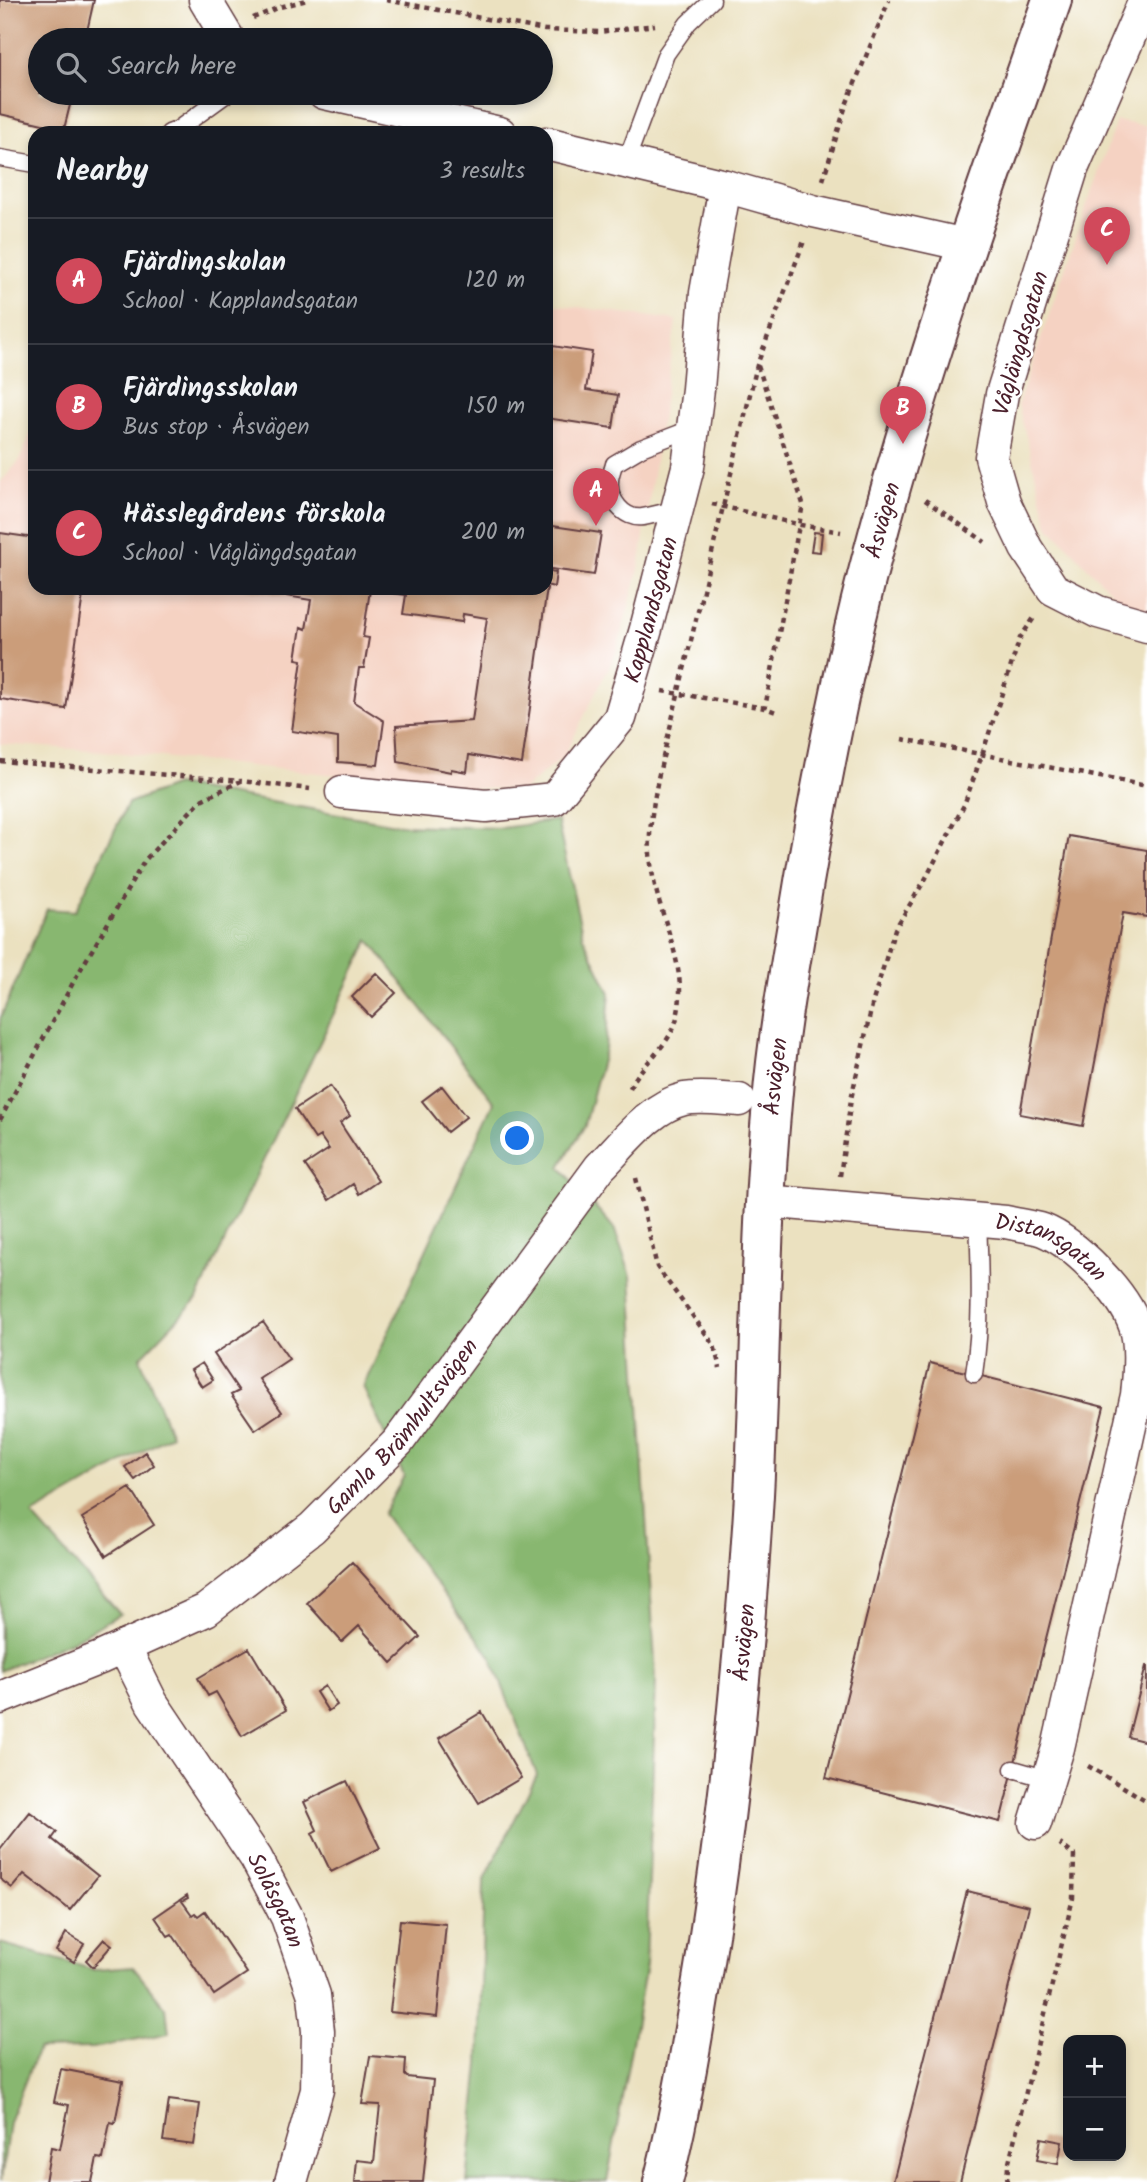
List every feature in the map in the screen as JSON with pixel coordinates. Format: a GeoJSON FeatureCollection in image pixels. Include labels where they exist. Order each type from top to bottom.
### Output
{"type":"FeatureCollection","features":[{"type":"Feature","properties":{"kind":"street"},"geometry":{"type":"LineString","coordinates":[[205,0],[222,28]]}},
{"type":"Feature","properties":{"kind":"street","name":"Åsvägen"},"geometry":{"type":"LineString","coordinates":[[663,2182],[689,2057],[728,1798],[754,1492],[765,1201],[772,1102],[783,1005],[824,766],[873,554],[904,444],[965,245],[1052,0]]}},
{"type":"Feature","properties":{"kind":"street","name":"Våglängdsgatan"},"geometry":{"type":"LineString","coordinates":[[1145,0],[1072,169],[1002,394],[990,457],[1004,502],[1026,548],[1053,589],[1098,612],[1147,626]]}},
{"type":"Feature","properties":{"kind":"street"},"geometry":{"type":"LineString","coordinates":[[377,105],[469,126]]}},
{"type":"Feature","properties":{"kind":"street"},"geometry":{"type":"LineString","coordinates":[[553,146],[725,186],[813,211],[965,245]]}},
{"type":"Feature","properties":{"kind":"street","name":"Kapplandsgatan"},"geometry":{"type":"LineString","coordinates":[[342,792],[486,806],[554,799],[620,718],[688,467],[706,293],[725,186]]}},
{"type":"Feature","properties":{"kind":"street","name":"Gamla Brämhultsvägen"},"geometry":{"type":"LineString","coordinates":[[0,1698],[206,1610],[312,1528],[398,1442],[600,1167],[626,1140],[653,1114],[683,1099],[739,1100]]}},
{"type":"Feature","properties":{"kind":"street","name":"Distansgatan"},"geometry":{"type":"LineString","coordinates":[[765,1201],[978,1219],[1043,1230],[1070,1247],[1112,1286],[1136,1326],[1138,1395],[1058,1748],[1035,1823]]}},
{"type":"Feature","properties":{"kind":"street","name":"Solåsgatan"},"geometry":{"type":"LineString","coordinates":[[124,1647],[152,1703],[256,1858],[287,1917],[314,1994],[318,2031],[317,2090],[291,2182]]}},
{"type":"Feature","properties":{"kind":"lane"},"geometry":{"type":"LineString","coordinates":[[626,162],[666,54],[688,23],[712,0]]}},
{"type":"Feature","properties":{"kind":"lane"},"geometry":{"type":"LineString","coordinates":[[183,126],[211,105]]}},
{"type":"Feature","properties":{"kind":"lane"},"geometry":{"type":"LineString","coordinates":[[0,158],[28,163]]}},
{"type":"Feature","properties":{"kind":"lane"},"geometry":{"type":"LineString","coordinates":[[678,504],[645,517],[631,517],[619,508],[610,482],[614,464],[641,449],[693,428]]}},
{"type":"Feature","properties":{"kind":"lane"},"geometry":{"type":"LineString","coordinates":[[974,1374],[980,1335],[982,1289],[978,1219]]}},
{"type":"Feature","properties":{"kind":"lane"},"geometry":{"type":"LineString","coordinates":[[1013,1769],[1048,1779]]}},
{"type":"Feature","properties":{"kind":"path"},"geometry":{"type":"LineString","coordinates":[[240,28],[280,7],[307,0]]}},
{"type":"Feature","properties":{"kind":"path"},"geometry":{"type":"LineString","coordinates":[[386,0],[534,28]]}},
{"type":"Feature","properties":{"kind":"path"},"geometry":{"type":"LineString","coordinates":[[721,1372],[714,1345],[657,1267],[626,1140],[622,1107],[636,1075],[660,1049],[677,1019],[681,984],[651,864],[649,829],[658,778],[757,365],[813,211],[846,105],[889,0]]}},
{"type":"Feature","properties":{"kind":"path"},"geometry":{"type":"LineString","coordinates":[[553,30],[599,32],[688,23]]}},
{"type":"Feature","properties":{"kind":"path"},"geometry":{"type":"LineString","coordinates":[[757,365],[803,504],[765,708]]}},
{"type":"Feature","properties":{"kind":"path"},"geometry":{"type":"LineString","coordinates":[[678,504],[724,506],[841,532]]}},
{"type":"Feature","properties":{"kind":"path"},"geometry":{"type":"LineString","coordinates":[[836,1209],[851,1099],[873,1001],[894,929],[926,878],[964,805],[1020,638],[1053,589]]}},
{"type":"Feature","properties":{"kind":"path"},"geometry":{"type":"LineString","coordinates":[[630,685],[765,708],[779,713]]}},
{"type":"Feature","properties":{"kind":"path"},"geometry":{"type":"LineString","coordinates":[[902,739],[1147,786]]}},
{"type":"Feature","properties":{"kind":"path"},"geometry":{"type":"LineString","coordinates":[[0,761],[342,792]]}},
{"type":"Feature","properties":{"kind":"path"},"geometry":{"type":"LineString","coordinates":[[0,1120],[75,979],[145,860],[201,800],[241,781]]}},
{"type":"Feature","properties":{"kind":"path"},"geometry":{"type":"LineString","coordinates":[[1058,1748],[1147,1801]]}},
{"type":"Feature","properties":{"kind":"path"},"geometry":{"type":"LineString","coordinates":[[1007,2182],[1007,2166],[1073,1898],[1074,1856],[1035,1823]]}},
{"type":"Feature","properties":{"kind":"shaded area"},"geometry":{"type":"Polygon","coordinates":[[[1116,121],[1147,126],[1147,613],[1123,605],[1048,525],[1018,404],[1116,121]]]}},
{"type":"Feature","properties":{"kind":"shaded area"},"geometry":{"type":"Polygon","coordinates":[[[553,304],[676,320],[639,569],[616,653],[564,756],[523,790],[456,787],[103,751],[0,744],[0,483],[20,460],[28,440],[28,595],[553,595],[553,304]]]}},
{"type":"Feature","properties":{"kind":"green space"},"geometry":{"type":"Polygon","coordinates":[[[176,785],[401,825],[502,828],[557,820],[583,937],[610,993],[605,1049],[585,1125],[560,1167],[614,1228],[631,1276],[656,1679],[646,1965],[607,2182],[467,2182],[479,2064],[484,1881],[537,1775],[491,1657],[383,1514],[404,1476],[363,1387],[494,1103],[369,940],[197,1299],[140,1358],[171,1435],[32,1515],[120,1614],[72,1641],[0,1671],[0,1019],[47,909],[75,911],[128,803],[176,785]]]}},
{"type":"Feature","properties":{"kind":"green space"},"geometry":{"type":"Polygon","coordinates":[[[0,1943],[95,1970],[133,1967],[166,2008],[169,2033],[93,2048],[38,2049],[9,2122],[1,2182],[0,1943]]]}},
{"type":"Feature","properties":{"kind":"building"},"geometry":{"type":"Polygon","coordinates":[[[0,0],[94,0],[88,28],[28,28],[28,105],[70,105],[65,126],[51,126],[0,114],[0,0]]]}},
{"type":"Feature","properties":{"kind":"building"},"geometry":{"type":"Polygon","coordinates":[[[553,346],[592,352],[586,390],[618,395],[613,428],[553,419],[553,346]]]}},
{"type":"Feature","properties":{"kind":"building"},"geometry":{"type":"Polygon","coordinates":[[[553,526],[601,533],[594,575],[553,569],[553,526]]]}},
{"type":"Feature","properties":{"kind":"building"},"geometry":{"type":"Polygon","coordinates":[[[814,532],[822,533],[820,552],[811,551],[814,532]]]}},
{"type":"Feature","properties":{"kind":"building"},"geometry":{"type":"Polygon","coordinates":[[[0,533],[28,537],[28,595],[83,595],[66,709],[0,699],[0,533]]]}},
{"type":"Feature","properties":{"kind":"building"},"geometry":{"type":"Polygon","coordinates":[[[281,595],[369,595],[363,637],[369,638],[364,668],[359,668],[354,702],[384,721],[378,765],[338,762],[338,738],[292,731],[302,660],[296,659],[301,627],[306,629],[311,600],[281,595]]]}},
{"type":"Feature","properties":{"kind":"building"},"geometry":{"type":"Polygon","coordinates":[[[406,595],[546,595],[522,764],[469,755],[467,772],[451,769],[451,772],[398,762],[396,726],[472,721],[487,618],[463,614],[462,622],[403,614],[406,595]]]}},
{"type":"Feature","properties":{"kind":"building"},"geometry":{"type":"Polygon","coordinates":[[[1069,836],[1147,850],[1147,917],[1123,913],[1083,1126],[1020,1114],[1069,836]]]}},
{"type":"Feature","properties":{"kind":"building"},"geometry":{"type":"Polygon","coordinates":[[[376,973],[396,993],[371,1017],[352,997],[376,973]]]}},
{"type":"Feature","properties":{"kind":"building"},"geometry":{"type":"Polygon","coordinates":[[[330,1086],[350,1116],[340,1123],[378,1181],[359,1194],[353,1184],[329,1200],[305,1165],[329,1149],[320,1136],[315,1139],[295,1109],[330,1086]]]}},
{"type":"Feature","properties":{"kind":"building"},"geometry":{"type":"Polygon","coordinates":[[[442,1086],[466,1117],[447,1132],[422,1101],[442,1086]]]}},
{"type":"Feature","properties":{"kind":"building"},"geometry":{"type":"Polygon","coordinates":[[[263,1322],[289,1359],[259,1379],[282,1412],[255,1430],[231,1395],[239,1391],[214,1354],[263,1322]]]}},
{"type":"Feature","properties":{"kind":"building"},"geometry":{"type":"Polygon","coordinates":[[[202,1363],[213,1380],[202,1387],[191,1370],[202,1363]]]}},
{"type":"Feature","properties":{"kind":"building"},"geometry":{"type":"Polygon","coordinates":[[[930,1363],[1104,1407],[1000,1822],[826,1778],[930,1363]]]}},
{"type":"Feature","properties":{"kind":"building"},"geometry":{"type":"Polygon","coordinates":[[[145,1452],[154,1465],[135,1480],[125,1467],[145,1452]]]}},
{"type":"Feature","properties":{"kind":"building"},"geometry":{"type":"Polygon","coordinates":[[[130,1488],[154,1525],[106,1556],[82,1518],[130,1488]]]}},
{"type":"Feature","properties":{"kind":"building"},"geometry":{"type":"Polygon","coordinates":[[[352,1562],[420,1637],[392,1663],[359,1626],[342,1642],[307,1603],[352,1562]]]}},
{"type":"Feature","properties":{"kind":"building"},"geometry":{"type":"Polygon","coordinates":[[[249,1648],[286,1710],[242,1736],[216,1692],[208,1696],[198,1678],[249,1648]]]}},
{"type":"Feature","properties":{"kind":"building"},"geometry":{"type":"Polygon","coordinates":[[[1147,1666],[1147,1742],[1128,1737],[1147,1666]]]}},
{"type":"Feature","properties":{"kind":"building"},"geometry":{"type":"Polygon","coordinates":[[[325,1686],[337,1705],[328,1711],[316,1692],[325,1686]]]}},
{"type":"Feature","properties":{"kind":"building"},"geometry":{"type":"Polygon","coordinates":[[[482,1712],[521,1778],[479,1803],[439,1738],[482,1712]]]}},
{"type":"Feature","properties":{"kind":"building"},"geometry":{"type":"Polygon","coordinates":[[[347,1781],[380,1848],[331,1872],[312,1833],[317,1830],[304,1802],[347,1781]]]}},
{"type":"Feature","properties":{"kind":"building"},"geometry":{"type":"Polygon","coordinates":[[[30,1812],[57,1832],[52,1839],[98,1876],[70,1910],[24,1874],[12,1888],[0,1879],[0,1850],[30,1812]]]}},
{"type":"Feature","properties":{"kind":"building"},"geometry":{"type":"Polygon","coordinates":[[[967,1891],[1029,1906],[960,2182],[893,2182],[967,1891]]]}},
{"type":"Feature","properties":{"kind":"building"},"geometry":{"type":"Polygon","coordinates":[[[187,1895],[188,1898],[182,1901],[192,1915],[195,1913],[198,1916],[205,1911],[247,1973],[214,1995],[172,1934],[168,1936],[155,1917],[187,1895]]]}},
{"type":"Feature","properties":{"kind":"building"},"geometry":{"type":"Polygon","coordinates":[[[400,1920],[446,1924],[437,2017],[390,2012],[400,1920]]]}},
{"type":"Feature","properties":{"kind":"building"},"geometry":{"type":"Polygon","coordinates":[[[66,1933],[84,1944],[74,1962],[56,1951],[66,1933]]]}},
{"type":"Feature","properties":{"kind":"building"},"geometry":{"type":"Polygon","coordinates":[[[104,1939],[112,1945],[93,1967],[86,1960],[104,1939]]]}},
{"type":"Feature","properties":{"kind":"building"},"geometry":{"type":"Polygon","coordinates":[[[370,2056],[406,2059],[407,2077],[433,2080],[423,2182],[355,2182],[357,2160],[374,2162],[380,2105],[362,2104],[370,2056]]]}},
{"type":"Feature","properties":{"kind":"building"},"geometry":{"type":"Polygon","coordinates":[[[61,2069],[123,2081],[115,2123],[110,2122],[103,2159],[97,2158],[92,2182],[45,2182],[51,2147],[60,2149],[69,2105],[54,2102],[61,2069]]]}},
{"type":"Feature","properties":{"kind":"building"},"geometry":{"type":"Polygon","coordinates":[[[169,2100],[200,2104],[194,2145],[163,2141],[169,2100]]]}},
{"type":"Feature","properties":{"kind":"building"},"geometry":{"type":"Polygon","coordinates":[[[1041,2138],[1062,2142],[1058,2164],[1037,2160],[1041,2138]]]}},
{"type":"Feature","properties":{"kind":"place","name":"Hässlegårdens förskola"},"geometry":{"type":"Point","coordinates":[1107,265]}},
{"type":"Feature","properties":{"kind":"place","name":"Fjärdingsskolan"},"geometry":{"type":"Point","coordinates":[903,444]}},
{"type":"Feature","properties":{"kind":"place","name":"Fjärdingskolan"},"geometry":{"type":"Point","coordinates":[596,526]}}]}
